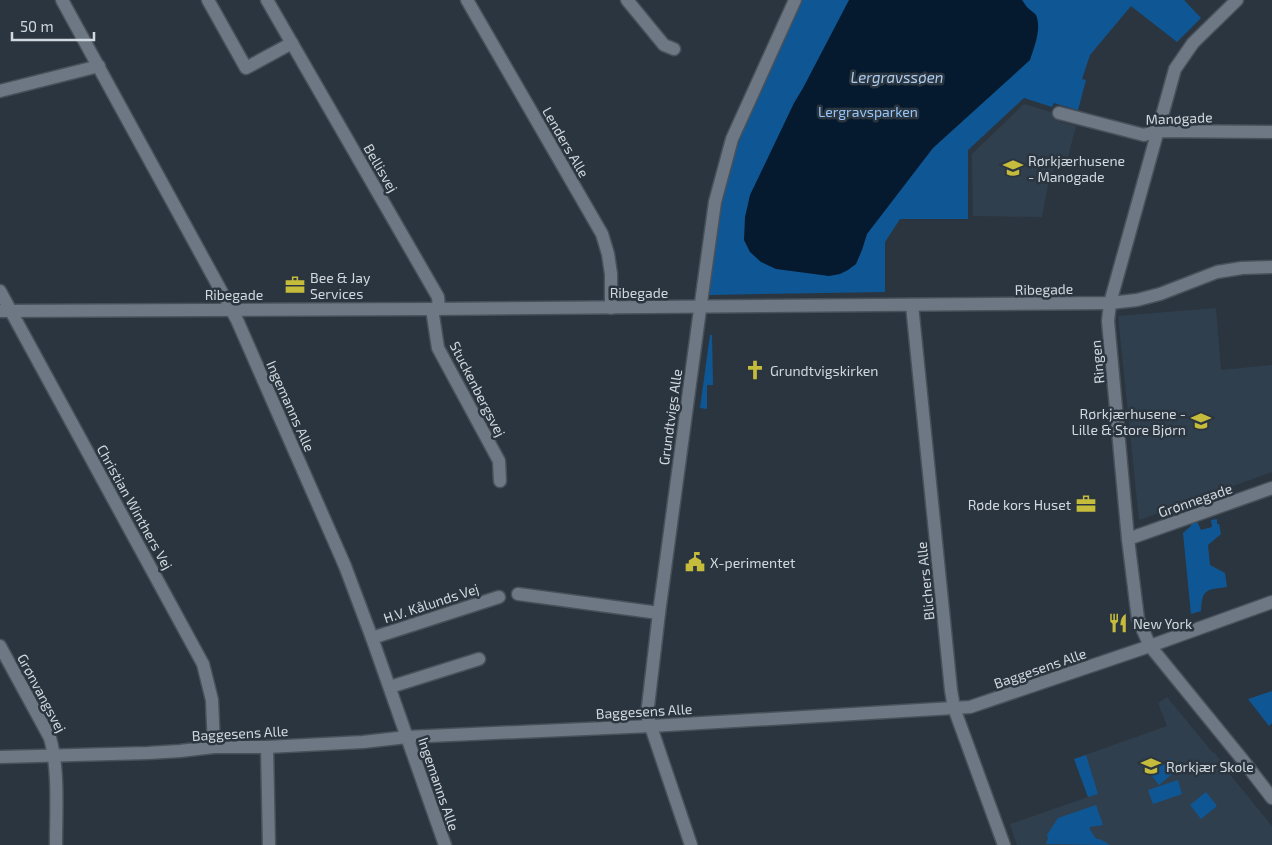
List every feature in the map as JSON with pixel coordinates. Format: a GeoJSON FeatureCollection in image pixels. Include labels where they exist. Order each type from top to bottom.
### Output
{"type":"FeatureCollection","features":[{"type":"Feature","properties":{"kind":"street","name":"Ingemanns Alle"},"geometry":{"type":"LineString","coordinates":[[62,0],[237,320],[345,566],[390,687],[445,845]]}},
{"type":"Feature","properties":{"kind":"street"},"geometry":{"type":"LineString","coordinates":[[208,0],[246,68],[292,43]]}},
{"type":"Feature","properties":{"kind":"street","name":"Bellisvej"},"geometry":{"type":"LineString","coordinates":[[267,0],[438,297],[436,309]]}},
{"type":"Feature","properties":{"kind":"street","name":"Lenders Alle"},"geometry":{"type":"LineString","coordinates":[[467,0],[602,234],[611,274],[611,308]]}},
{"type":"Feature","properties":{"kind":"street"},"geometry":{"type":"LineString","coordinates":[[627,0],[664,45],[674,49]]}},
{"type":"Feature","properties":{"kind":"street","name":"Grundtvigs Alle"},"geometry":{"type":"LineString","coordinates":[[692,845],[647,715],[659,613],[715,202],[732,139],[794,0]]}},
{"type":"Feature","properties":{"kind":"street","name":"Ringen"},"geometry":{"type":"LineString","coordinates":[[1237,0],[1192,43],[1175,69],[1110,303],[1108,321],[1128,539],[1138,619],[1150,646],[1272,798]]}},
{"type":"Feature","properties":{"kind":"street"},"geometry":{"type":"LineString","coordinates":[[0,91],[99,66]]}},
{"type":"Feature","properties":{"kind":"street","name":"Manøgade"},"geometry":{"type":"LineString","coordinates":[[1059,113],[1144,136],[1157,131],[1272,132]]}},
{"type":"Feature","properties":{"kind":"street","name":"Ribegade"},"geometry":{"type":"LineString","coordinates":[[5,311],[1110,303],[1137,300],[1160,294],[1217,272],[1242,268],[1272,267]]}},
{"type":"Feature","properties":{"kind":"street","name":"Christian Winthers Vej"},"geometry":{"type":"LineString","coordinates":[[0,291],[5,311],[204,664],[212,700],[214,747]]}},
{"type":"Feature","properties":{"kind":"street","name":"Blichers Alle"},"geometry":{"type":"LineString","coordinates":[[912,305],[954,708],[1004,845]]}},
{"type":"Feature","properties":{"kind":"street","name":"Stuckenbergsvej"},"geometry":{"type":"LineString","coordinates":[[436,309],[438,348],[498,461],[500,481]]}},
{"type":"Feature","properties":{"kind":"street","name":"Grønnegade"},"geometry":{"type":"LineString","coordinates":[[1128,539],[1272,488]]}},
{"type":"Feature","properties":{"kind":"street"},"geometry":{"type":"LineString","coordinates":[[518,594],[659,613]]}},
{"type":"Feature","properties":{"kind":"street","name":"H.V. Kålunds Vej"},"geometry":{"type":"LineString","coordinates":[[372,638],[499,597]]}},
{"type":"Feature","properties":{"kind":"street","name":"Baggesens Alle"},"geometry":{"type":"LineString","coordinates":[[0,758],[180,752],[214,747],[267,747],[363,742],[407,737],[651,726],[970,707],[1272,602]]}},
{"type":"Feature","properties":{"kind":"street","name":"Grønvangsvej"},"geometry":{"type":"LineString","coordinates":[[0,646],[50,738],[55,770],[56,845]]}},
{"type":"Feature","properties":{"kind":"street"},"geometry":{"type":"LineString","coordinates":[[390,687],[479,659]]}},
{"type":"Feature","properties":{"kind":"street"},"geometry":{"type":"LineString","coordinates":[[267,747],[270,845]]}},
{"type":"Feature","properties":{"kind":"shaded area","name":"Rørkjærhusene - Manøgade"},"geometry":{"type":"Polygon","coordinates":[[[1024,104],[1054,113],[1057,121],[1076,126],[1068,157],[1060,155],[1049,179],[1042,217],[973,216],[972,154],[1024,104]]]}},
{"type":"Feature","properties":{"kind":"shaded area","name":"Rørkjærhusene - Lille & Store Bjørn"},"geometry":{"type":"Polygon","coordinates":[[[1216,308],[1221,370],[1272,365],[1272,472],[1139,520],[1118,316],[1216,308]]]}},
{"type":"Feature","properties":{"kind":"shaded area","name":"Rørkjær Skole"},"geometry":{"type":"Polygon","coordinates":[[[1167,697],[1214,752],[1272,826],[1272,845],[1017,845],[1010,824],[1088,797],[1074,759],[1167,726],[1158,703],[1167,697]]]}},
{"type":"Feature","properties":{"kind":"green space","name":"Lergravsparken"},"geometry":{"type":"Polygon","coordinates":[[[801,0],[1184,0],[1201,18],[1177,42],[1131,6],[1090,55],[1082,79],[1086,80],[1078,110],[1054,103],[1052,107],[1024,98],[968,150],[968,219],[900,219],[885,242],[885,292],[709,295],[722,203],[729,173],[762,85],[801,0]]]}},
{"type":"Feature","properties":{"kind":"green space"},"geometry":{"type":"Polygon","coordinates":[[[710,335],[712,335],[713,385],[707,385],[707,409],[700,408],[710,335]]]}},
{"type":"Feature","properties":{"kind":"green space"},"geometry":{"type":"Polygon","coordinates":[[[1217,519],[1221,534],[1208,545],[1210,565],[1225,573],[1227,587],[1210,590],[1204,594],[1201,611],[1191,614],[1183,533],[1191,524],[1197,521],[1201,530],[1212,527],[1211,520],[1217,519]]]}},
{"type":"Feature","properties":{"kind":"green space"},"geometry":{"type":"Polygon","coordinates":[[[1272,691],[1272,723],[1269,726],[1248,699],[1272,691]]]}},
{"type":"Feature","properties":{"kind":"green space"},"geometry":{"type":"Polygon","coordinates":[[[1086,755],[1098,794],[1088,797],[1074,759],[1086,755]]]}},
{"type":"Feature","properties":{"kind":"green space"},"geometry":{"type":"Polygon","coordinates":[[[1170,758],[1179,768],[1159,785],[1151,775],[1170,758]]]}},
{"type":"Feature","properties":{"kind":"green space"},"geometry":{"type":"Polygon","coordinates":[[[1178,780],[1182,794],[1153,804],[1148,790],[1178,780]]]}},
{"type":"Feature","properties":{"kind":"green space"},"geometry":{"type":"Polygon","coordinates":[[[1206,792],[1217,806],[1201,819],[1190,805],[1206,792]]]}},
{"type":"Feature","properties":{"kind":"green space"},"geometry":{"type":"Polygon","coordinates":[[[1096,805],[1103,825],[1089,828],[1096,839],[1100,839],[1110,845],[1046,844],[1047,835],[1058,818],[1096,805]]]}},
{"type":"Feature","properties":{"kind":"water","name":"Lergravssøen"},"geometry":{"type":"Polygon","coordinates":[[[849,0],[1022,0],[1036,15],[1038,20],[1037,38],[1030,60],[933,148],[867,234],[856,264],[840,274],[829,276],[776,269],[761,262],[750,252],[744,240],[745,217],[750,195],[794,103],[849,0]]]}},
{"type":"Feature","properties":{"kind":"place","name":"Rørkjærhusene - Manøgade"},"geometry":{"type":"Point","coordinates":[1013,168]}},
{"type":"Feature","properties":{"kind":"place","name":"Bee & Jay Services"},"geometry":{"type":"Point","coordinates":[295,285]}},
{"type":"Feature","properties":{"kind":"place","name":"Grundtvigskirken"},"geometry":{"type":"Point","coordinates":[755,370]}},
{"type":"Feature","properties":{"kind":"place","name":"Rørkjærhusene - Lille & Store Bjørn"},"geometry":{"type":"Point","coordinates":[1201,421]}},
{"type":"Feature","properties":{"kind":"place","name":"Røde kors Huset"},"geometry":{"type":"Point","coordinates":[1086,504]}},
{"type":"Feature","properties":{"kind":"place","name":"X-perimentet"},"geometry":{"type":"Point","coordinates":[695,562]}},
{"type":"Feature","properties":{"kind":"place","name":"New York"},"geometry":{"type":"Point","coordinates":[1118,623]}},
{"type":"Feature","properties":{"kind":"place","name":"Rørkjær Skole"},"geometry":{"type":"Point","coordinates":[1151,766]}}]}
